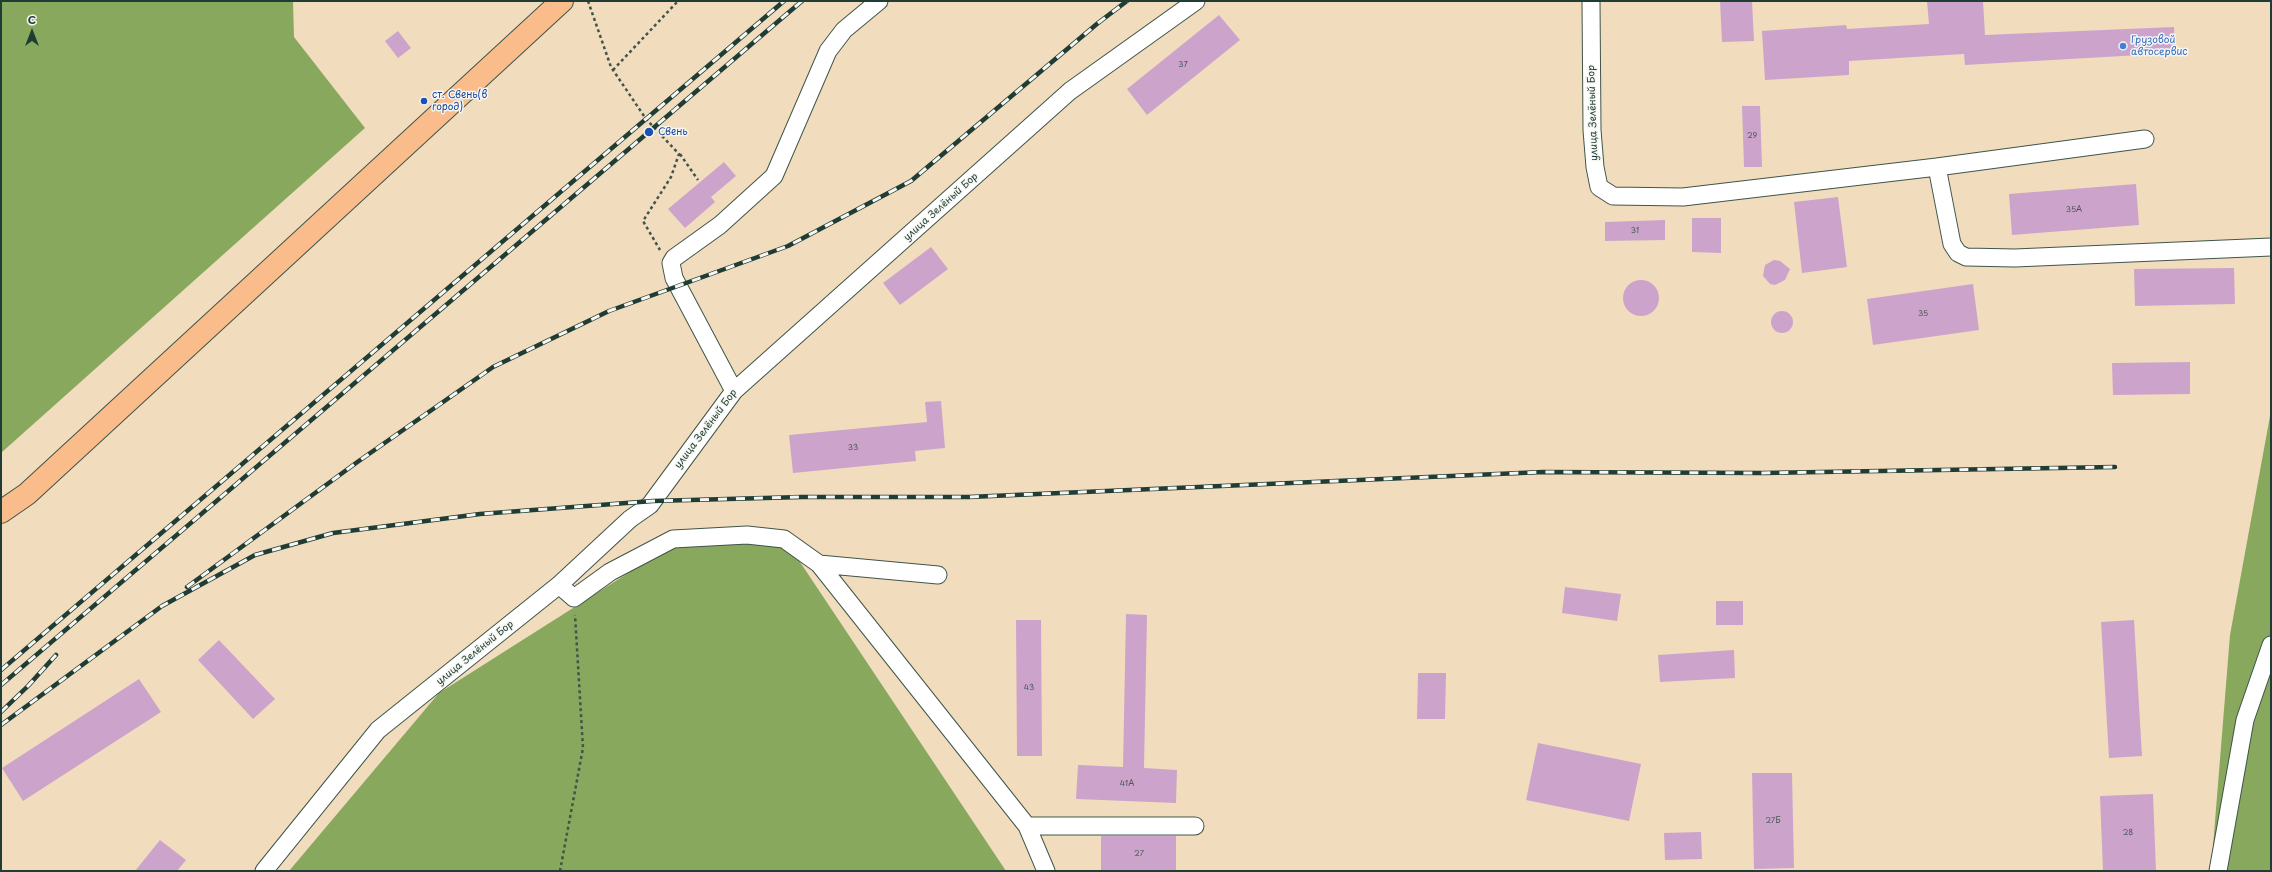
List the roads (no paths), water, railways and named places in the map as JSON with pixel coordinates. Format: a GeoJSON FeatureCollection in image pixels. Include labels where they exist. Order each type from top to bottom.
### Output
{"type":"FeatureCollection","features":[{"type":"Feature","properties":{"kind":"main road"},"geometry":{"type":"LineString","coordinates":[[1,512],[27,494],[562,1]]}},
{"type":"Feature","properties":{"kind":"street"},"geometry":{"type":"LineString","coordinates":[[734,391],[671,270],[671,263],[674,258],[720,225],[774,176],[828,51],[844,30],[879,1]]}},
{"type":"Feature","properties":{"kind":"street","name":"улица Зелёный Бор"},"geometry":{"type":"LineString","coordinates":[[264,871],[378,730],[559,585],[630,519],[653,501],[701,432],[734,391],[1070,91],[1196,1]]}},
{"type":"Feature","properties":{"kind":"street","name":"улица Зелёный Бор"},"geometry":{"type":"LineString","coordinates":[[1591,1],[1592,130],[1599,187],[1613,196],[1682,197],[1937,167]]}},
{"type":"Feature","properties":{"kind":"street"},"geometry":{"type":"LineString","coordinates":[[2145,140],[1937,167],[1952,244],[1958,253],[1966,257],[2015,258],[2271,247]]}},
{"type":"Feature","properties":{"kind":"street"},"geometry":{"type":"LineString","coordinates":[[559,585],[574,598],[610,572],[673,539],[747,535],[784,539],[819,564],[1027,826],[1046,871]]}},
{"type":"Feature","properties":{"kind":"street"},"geometry":{"type":"LineString","coordinates":[[819,564],[938,575]]}},
{"type":"Feature","properties":{"kind":"street"},"geometry":{"type":"LineString","coordinates":[[2218,871],[2245,720],[2271,645]]}},
{"type":"Feature","properties":{"kind":"street"},"geometry":{"type":"LineString","coordinates":[[1027,826],[1195,826]]}},
{"type":"Feature","properties":{"kind":"railway"},"geometry":{"type":"LineString","coordinates":[[1,670],[784,1]]}},
{"type":"Feature","properties":{"kind":"railway"},"geometry":{"type":"LineString","coordinates":[[1,685],[802,1]]}},
{"type":"Feature","properties":{"kind":"railway"},"geometry":{"type":"LineString","coordinates":[[187,587],[356,463],[493,367],[609,311],[788,246],[911,181],[1098,23],[1127,1]]}},
{"type":"Feature","properties":{"kind":"railway"},"geometry":{"type":"LineString","coordinates":[[1,725],[162,606],[255,555],[333,533],[480,514],[653,501],[802,497],[969,497],[1543,472],[1763,473],[2115,467]]}},
{"type":"Feature","properties":{"kind":"railway"},"geometry":{"type":"LineString","coordinates":[[1,712],[28,686],[56,655]]}},
{"type":"Feature","properties":{"kind":"place","name":"Грузовой автосервис"},"geometry":{"type":"Point","coordinates":[2123,46]}},
{"type":"Feature","properties":{"kind":"place","name":"ст. Свень(в город)"},"geometry":{"type":"Point","coordinates":[424,101]}},
{"type":"Feature","properties":{"kind":"place","name":"Свень"},"geometry":{"type":"Point","coordinates":[649,132]}}]}
